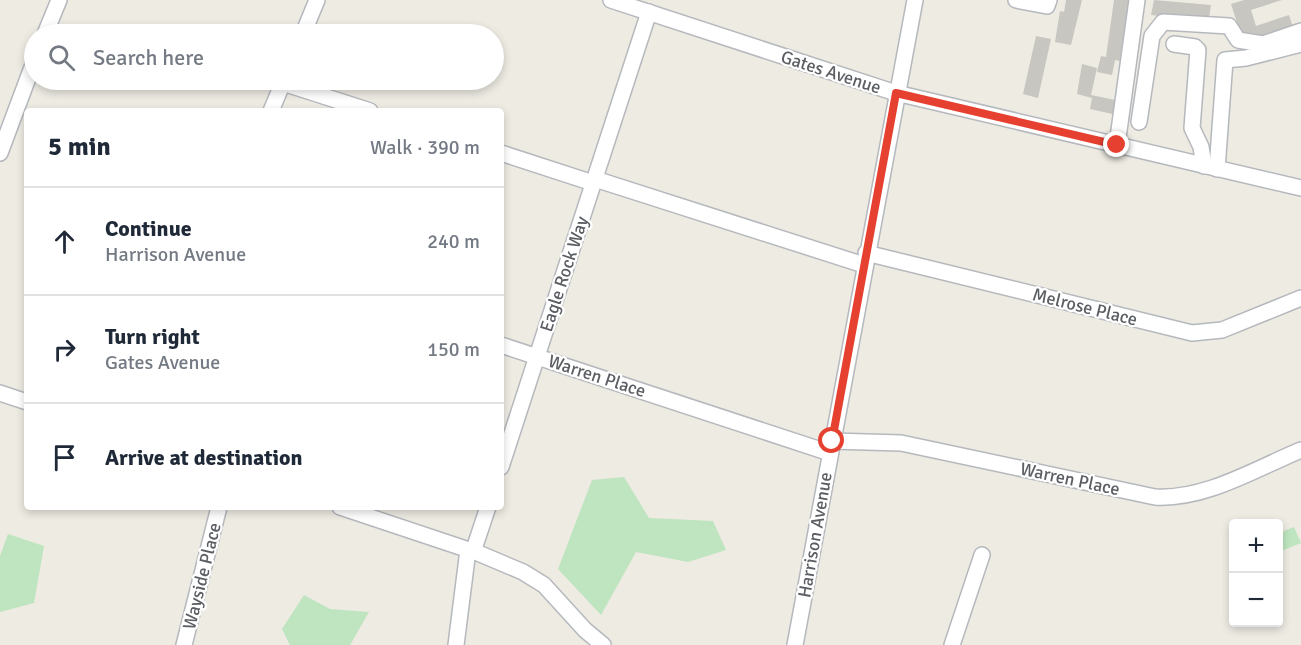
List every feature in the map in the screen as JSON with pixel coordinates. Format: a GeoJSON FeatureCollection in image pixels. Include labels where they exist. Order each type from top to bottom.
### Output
{"type":"FeatureCollection","features":[{"type":"Feature","properties":{"kind":"street"},"geometry":{"type":"LineString","coordinates":[[49,24],[59,0]]}},
{"type":"Feature","properties":{"kind":"street"},"geometry":{"type":"LineString","coordinates":[[307,24],[317,0]]}},
{"type":"Feature","properties":{"kind":"street","name":"Gates Avenue"},"geometry":{"type":"LineString","coordinates":[[611,0],[896,93],[1301,188]]}},
{"type":"Feature","properties":{"kind":"street","name":"Harrison Avenue"},"geometry":{"type":"LineString","coordinates":[[795,645],[915,0]]}},
{"type":"Feature","properties":{"kind":"street"},"geometry":{"type":"LineString","coordinates":[[1016,0],[1047,6],[1049,0]]}},
{"type":"Feature","properties":{"kind":"street"},"geometry":{"type":"LineString","coordinates":[[1117,145],[1137,0]]}},
{"type":"Feature","properties":{"kind":"street","name":"Eagle Rock Way"},"geometry":{"type":"LineString","coordinates":[[504,458],[649,12]]}},
{"type":"Feature","properties":{"kind":"street"},"geometry":{"type":"LineString","coordinates":[[1139,122],[1152,36],[1163,22],[1228,26],[1238,40],[1257,44],[1301,31]]}},
{"type":"Feature","properties":{"kind":"street"},"geometry":{"type":"LineString","coordinates":[[1174,44],[1195,46],[1198,50],[1192,128],[1210,167]]}},
{"type":"Feature","properties":{"kind":"street"},"geometry":{"type":"LineString","coordinates":[[1210,167],[1225,60],[1246,58],[1301,44]]}},
{"type":"Feature","properties":{"kind":"street"},"geometry":{"type":"LineString","coordinates":[[0,153],[24,89]]}},
{"type":"Feature","properties":{"kind":"street"},"geometry":{"type":"LineString","coordinates":[[272,108],[280,90]]}},
{"type":"Feature","properties":{"kind":"street"},"geometry":{"type":"LineString","coordinates":[[310,90],[361,108]]}},
{"type":"Feature","properties":{"kind":"street","name":"Melrose Place"},"geometry":{"type":"LineString","coordinates":[[504,154],[865,259],[1191,333],[1222,330],[1301,298]]}},
{"type":"Feature","properties":{"kind":"street","name":"Warren Place"},"geometry":{"type":"LineString","coordinates":[[504,346],[831,447],[901,443],[1155,497],[1177,498],[1195,494],[1301,450]]}},
{"type":"Feature","properties":{"kind":"street"},"geometry":{"type":"LineString","coordinates":[[0,393],[24,401]]}},
{"type":"Feature","properties":{"kind":"street","name":"Wayside Place"},"geometry":{"type":"LineString","coordinates":[[184,645],[218,510]]}},
{"type":"Feature","properties":{"kind":"street"},"geometry":{"type":"LineString","coordinates":[[349,510],[471,551],[523,572],[544,585],[585,630],[603,645]]}},
{"type":"Feature","properties":{"kind":"street"},"geometry":{"type":"LineString","coordinates":[[456,645],[471,551],[487,510]]}},
{"type":"Feature","properties":{"kind":"street"},"geometry":{"type":"LineString","coordinates":[[952,645],[982,555]]}},
{"type":"Feature","properties":{"kind":"green space"},"geometry":{"type":"Polygon","coordinates":[[[624,477],[649,518],[713,521],[726,550],[688,562],[636,552],[601,615],[558,569],[592,480],[624,477]]]}},
{"type":"Feature","properties":{"kind":"green space"},"geometry":{"type":"Polygon","coordinates":[[[1294,527],[1301,543],[1283,550],[1283,531],[1294,527]]]}},
{"type":"Feature","properties":{"kind":"green space"},"geometry":{"type":"Polygon","coordinates":[[[8,534],[44,546],[34,603],[0,612],[0,556],[8,534]]]}},
{"type":"Feature","properties":{"kind":"green space"},"geometry":{"type":"Polygon","coordinates":[[[304,595],[330,609],[369,612],[350,645],[290,645],[282,629],[304,595]]]}},
{"type":"Feature","properties":{"kind":"building"},"geometry":{"type":"Polygon","coordinates":[[[1066,0],[1082,0],[1071,45],[1055,42],[1060,11],[1064,12],[1066,0]]]}},
{"type":"Feature","properties":{"kind":"building"},"geometry":{"type":"Polygon","coordinates":[[[1114,0],[1128,0],[1130,3],[1120,61],[1115,60],[1112,75],[1097,72],[1101,56],[1106,57],[1114,0]]]}},
{"type":"Feature","properties":{"kind":"building"},"geometry":{"type":"Polygon","coordinates":[[[1154,0],[1211,5],[1209,18],[1194,16],[1194,20],[1151,15],[1154,0]]]}},
{"type":"Feature","properties":{"kind":"building"},"geometry":{"type":"Polygon","coordinates":[[[1244,0],[1282,0],[1251,10],[1256,26],[1289,15],[1294,30],[1257,42],[1254,35],[1242,38],[1231,4],[1244,0]]]}},
{"type":"Feature","properties":{"kind":"building"},"geometry":{"type":"Polygon","coordinates":[[[1036,36],[1051,39],[1038,98],[1023,94],[1036,36]]]}},
{"type":"Feature","properties":{"kind":"building"},"geometry":{"type":"Polygon","coordinates":[[[1082,64],[1097,68],[1091,95],[1120,101],[1117,115],[1090,109],[1092,98],[1077,94],[1082,64]]]}},
{"type":"Feature","properties":{"kind":"route"},"geometry":{"type":"LineString","coordinates":[[832,441],[896,93],[1117,145]]}}]}
